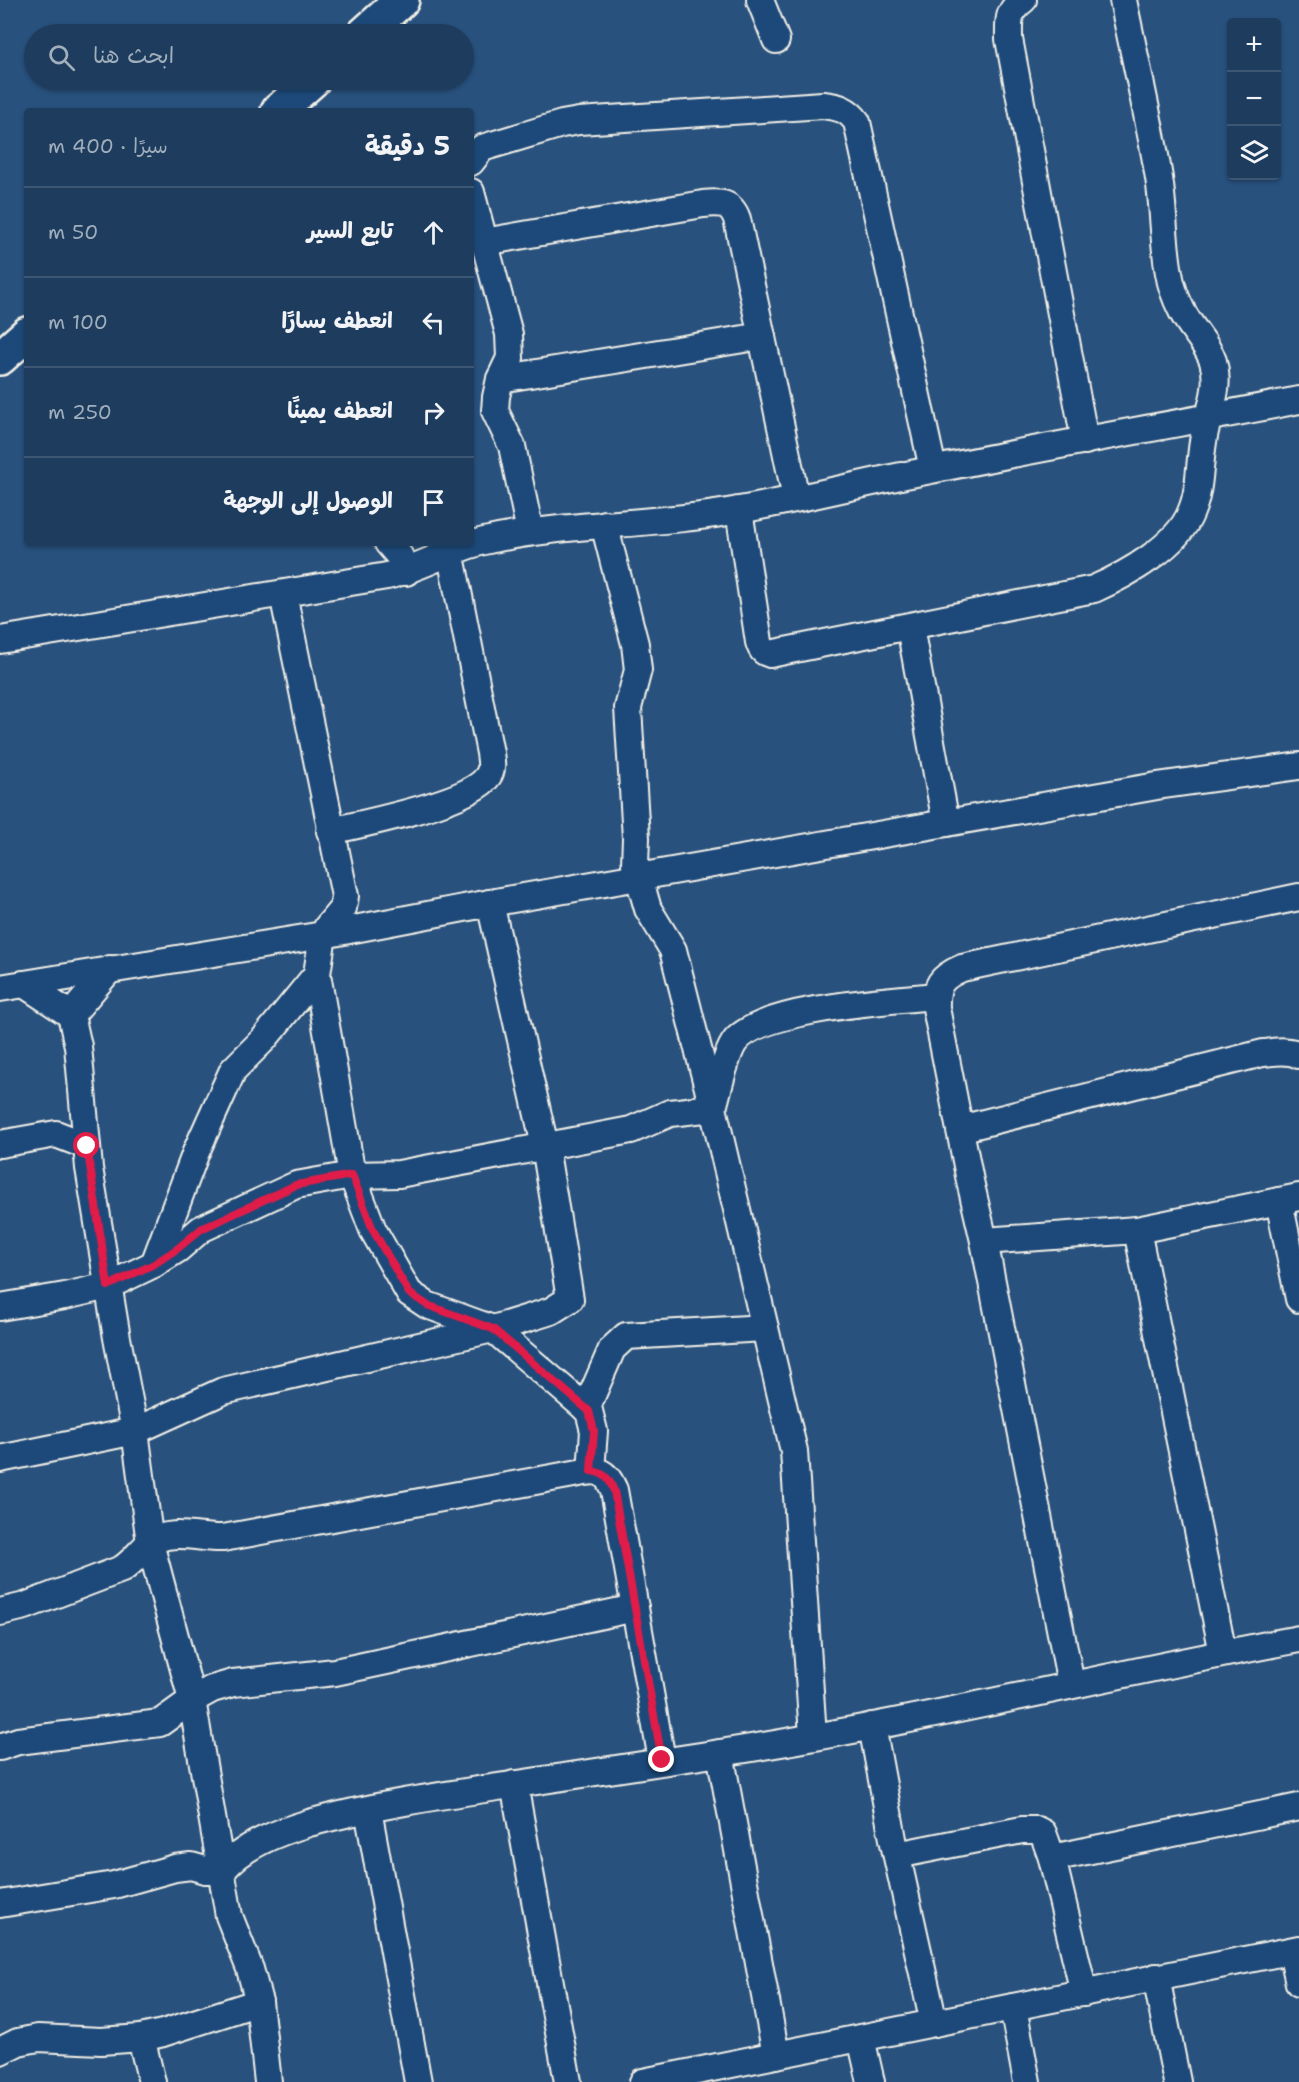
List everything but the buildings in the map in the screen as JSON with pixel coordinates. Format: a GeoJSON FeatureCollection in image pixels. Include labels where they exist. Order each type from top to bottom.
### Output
{"type":"FeatureCollection","features":[{"type":"Feature","properties":{"kind":"highway"},"geometry":{"type":"LineString","coordinates":[[375,24],[402,0]]}},
{"type":"Feature","properties":{"kind":"highway"},"geometry":{"type":"LineString","coordinates":[[281,108],[302,90]]}},
{"type":"Feature","properties":{"kind":"highway"},"geometry":{"type":"LineString","coordinates":[[0,358],[24,337]]}},
{"type":"Feature","properties":{"kind":"street"},"geometry":{"type":"LineString","coordinates":[[760,0],[776,40]]}},
{"type":"Feature","properties":{"kind":"street"},"geometry":{"type":"LineString","coordinates":[[1023,0],[1011,10],[1009,39],[1086,441]]}},
{"type":"Feature","properties":{"kind":"street"},"geometry":{"type":"LineString","coordinates":[[739,510],[759,642],[765,653],[778,653],[1094,590],[1113,581],[1149,557],[1180,531],[1191,513],[1197,492],[1204,434],[1216,390],[1213,362],[1205,343],[1183,312],[1168,272],[1159,178],[1123,0]]}},
{"type":"Feature","properties":{"kind":"street"},"geometry":{"type":"LineString","coordinates":[[474,158],[482,148],[579,121],[823,105],[839,107],[850,112],[857,122],[933,469]]}},
{"type":"Feature","properties":{"kind":"street"},"geometry":{"type":"LineString","coordinates":[[484,242],[703,204],[717,202],[728,205],[734,211],[737,219],[796,498]]}},
{"type":"Feature","properties":{"kind":"street"},"geometry":{"type":"LineString","coordinates":[[474,204],[511,346],[510,357],[495,397],[495,411],[512,446],[530,532]]}},
{"type":"Feature","properties":{"kind":"street"},"geometry":{"type":"LineString","coordinates":[[500,379],[762,336]]}},
{"type":"Feature","properties":{"kind":"street"},"geometry":{"type":"LineString","coordinates":[[474,544],[530,532],[705,516],[933,469],[1299,400]]}},
{"type":"Feature","properties":{"kind":"street"},"geometry":{"type":"LineString","coordinates":[[604,524],[635,644],[638,670],[628,708],[636,838],[635,864],[648,909],[673,950],[794,1451],[813,1736]]}},
{"type":"Feature","properties":{"kind":"street"},"geometry":{"type":"LineString","coordinates":[[391,546],[400,557],[406,572]]}},
{"type":"Feature","properties":{"kind":"street"},"geometry":{"type":"LineString","coordinates":[[0,640],[406,572],[450,551],[466,546]]}},
{"type":"Feature","properties":{"kind":"street"},"geometry":{"type":"LineString","coordinates":[[330,831],[396,817],[431,805],[470,790],[489,776],[492,766],[490,753],[450,551]]}},
{"type":"Feature","properties":{"kind":"street"},"geometry":{"type":"LineString","coordinates":[[283,594],[345,896],[344,908],[323,935],[317,974],[352,1175],[373,1230],[409,1293],[427,1305],[493,1329],[589,1411],[594,1431],[591,1471]]}},
{"type":"Feature","properties":{"kind":"street"},"geometry":{"type":"LineString","coordinates":[[910,627],[946,823]]}},
{"type":"Feature","properties":{"kind":"street"},"geometry":{"type":"LineString","coordinates":[[12,986],[323,935],[490,903],[1156,786],[1299,766]]}},
{"type":"Feature","properties":{"kind":"street"},"geometry":{"type":"LineString","coordinates":[[1071,1684],[936,1008],[938,984],[949,974],[962,968],[1299,897]]}},
{"type":"Feature","properties":{"kind":"street"},"geometry":{"type":"LineString","coordinates":[[0,1459],[135,1431],[223,1391],[493,1329],[551,1311],[570,1299],[545,1146],[490,903]]}},
{"type":"Feature","properties":{"kind":"street"},"geometry":{"type":"LineString","coordinates":[[71,1015],[110,969]]}},
{"type":"Feature","properties":{"kind":"street"},"geometry":{"type":"LineString","coordinates":[[154,1264],[196,1152],[234,1070],[264,1039],[317,974]]}},
{"type":"Feature","properties":{"kind":"street"},"geometry":{"type":"LineString","coordinates":[[12,986],[71,1015]]}},
{"type":"Feature","properties":{"kind":"street"},"geometry":{"type":"LineString","coordinates":[[713,1108],[734,1042],[748,1030],[797,1012],[936,996]]}},
{"type":"Feature","properties":{"kind":"street"},"geometry":{"type":"LineString","coordinates":[[71,1015],[78,1046],[87,1146],[108,1286],[135,1431],[150,1543],[192,1700],[223,1870],[229,1916],[250,1969],[259,2002],[268,2082]]}},
{"type":"Feature","properties":{"kind":"street"},"geometry":{"type":"LineString","coordinates":[[960,1129],[1263,1053],[1279,1051],[1299,1055]]}},
{"type":"Feature","properties":{"kind":"street"},"geometry":{"type":"LineString","coordinates":[[0,1307],[108,1286],[154,1264],[201,1229],[296,1185],[352,1175],[399,1174],[631,1130],[670,1113],[713,1108]]}},
{"type":"Feature","properties":{"kind":"street"},"geometry":{"type":"LineString","coordinates":[[0,1144],[57,1134],[87,1146]]}},
{"type":"Feature","properties":{"kind":"street"},"geometry":{"type":"LineString","coordinates":[[984,1241],[1137,1230],[1289,1199],[1299,1299]]}},
{"type":"Feature","properties":{"kind":"street"},"geometry":{"type":"LineString","coordinates":[[1137,1230],[1223,1653]]}},
{"type":"Feature","properties":{"kind":"street"},"geometry":{"type":"LineString","coordinates":[[586,1409],[612,1349],[626,1336],[765,1328]]}},
{"type":"Feature","properties":{"kind":"street"},"geometry":{"type":"LineString","coordinates":[[0,1612],[26,1606],[122,1569],[150,1543],[173,1535],[223,1538],[591,1471],[601,1472],[609,1478],[614,1491],[662,1760]]}},
{"type":"Feature","properties":{"kind":"street"},"geometry":{"type":"LineString","coordinates":[[0,1747],[18,1741],[160,1723],[212,1689],[233,1683],[335,1672],[634,1608]]}},
{"type":"Feature","properties":{"kind":"street"},"geometry":{"type":"LineString","coordinates":[[223,1870],[231,1860],[245,1851],[283,1832],[307,1824],[404,1802],[662,1760],[720,1753],[872,1726],[1299,1639]]}},
{"type":"Feature","properties":{"kind":"street"},"geometry":{"type":"LineString","coordinates":[[872,1726],[897,1855],[934,2023]]}},
{"type":"Feature","properties":{"kind":"street"},"geometry":{"type":"LineString","coordinates":[[720,1753],[776,2055]]}},
{"type":"Feature","properties":{"kind":"street"},"geometry":{"type":"LineString","coordinates":[[514,1784],[568,2082]]}},
{"type":"Feature","properties":{"kind":"street"},"geometry":{"type":"LineString","coordinates":[[1052,1858],[1299,1807]]}},
{"type":"Feature","properties":{"kind":"street"},"geometry":{"type":"LineString","coordinates":[[368,1810],[418,2082]]}},
{"type":"Feature","properties":{"kind":"street"},"geometry":{"type":"LineString","coordinates":[[897,1855],[1030,1830],[1043,1833],[1052,1858],[1084,1993]]}},
{"type":"Feature","properties":{"kind":"street"},"geometry":{"type":"LineString","coordinates":[[0,1904],[114,1886],[175,1868],[191,1866],[205,1870],[223,1870]]}},
{"type":"Feature","properties":{"kind":"street"},"geometry":{"type":"LineString","coordinates":[[643,2082],[715,2075],[776,2055],[1296,1950],[1299,1983]]}},
{"type":"Feature","properties":{"kind":"street"},"geometry":{"type":"LineString","coordinates":[[1156,1977],[1177,2082]]}},
{"type":"Feature","properties":{"kind":"street"},"geometry":{"type":"LineString","coordinates":[[0,2051],[18,2042],[38,2038],[101,2041],[141,2038],[164,2033],[259,2002]]}},
{"type":"Feature","properties":{"kind":"street"},"geometry":{"type":"LineString","coordinates":[[1012,2007],[1027,2082]]}},
{"type":"Feature","properties":{"kind":"street"},"geometry":{"type":"LineString","coordinates":[[141,2038],[152,2082]]}},
{"type":"Feature","properties":{"kind":"street"},"geometry":{"type":"LineString","coordinates":[[861,2038],[872,2082]]}},
{"type":"Feature","properties":{"kind":"route"},"geometry":{"type":"LineString","coordinates":[[87,1146],[108,1286],[154,1264],[201,1229],[296,1185],[352,1175],[373,1230],[409,1293],[427,1305],[493,1329],[589,1411],[594,1431],[591,1471],[601,1472],[609,1478],[614,1491],[662,1760]]}}]}
